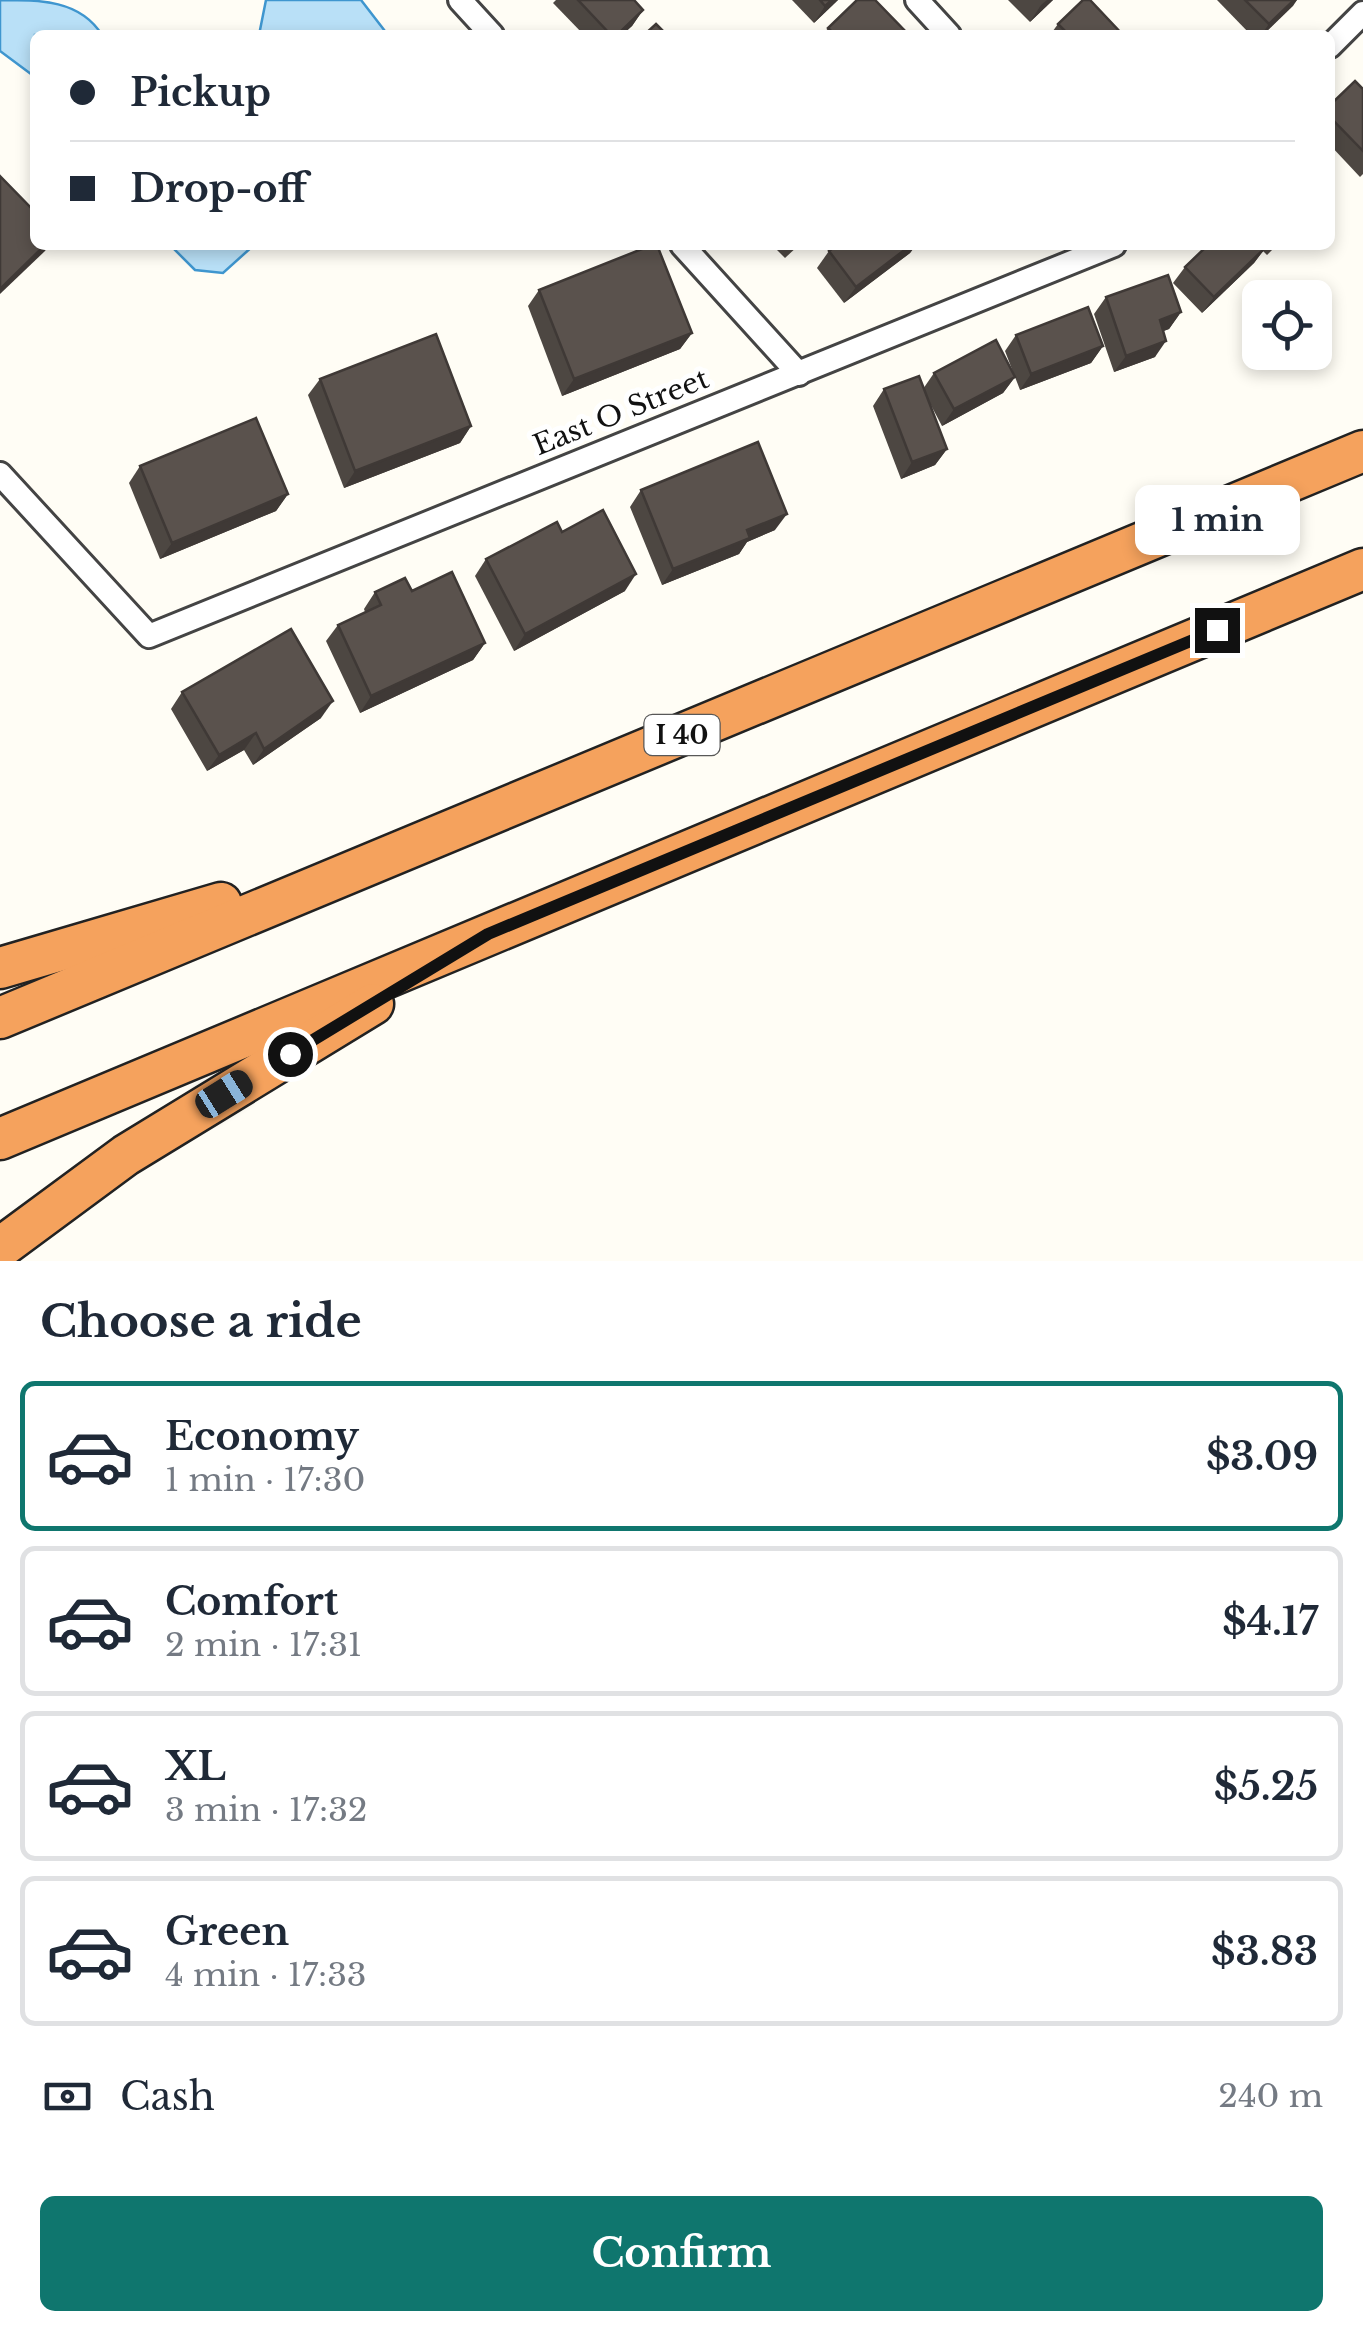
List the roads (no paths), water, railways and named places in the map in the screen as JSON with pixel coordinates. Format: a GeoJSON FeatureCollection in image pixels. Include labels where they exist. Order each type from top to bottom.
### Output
{"type":"FeatureCollection","features":[{"type":"Feature","properties":{"kind":"highway","name":"I 40"},"geometry":{"type":"LineString","coordinates":[[0,1018],[1363,451]]}},
{"type":"Feature","properties":{"kind":"highway"},"geometry":{"type":"LineString","coordinates":[[0,1139],[1363,568]]}},
{"type":"Feature","properties":{"kind":"highway"},"geometry":{"type":"LineString","coordinates":[[0,968],[426,842]]}},
{"type":"Feature","properties":{"kind":"highway"},"geometry":{"type":"LineString","coordinates":[[0,1248],[126,1155],[488,934]]}},
{"type":"Feature","properties":{"kind":"street"},"geometry":{"type":"LineString","coordinates":[[460,0],[487,30]]}},
{"type":"Feature","properties":{"kind":"street"},"geometry":{"type":"LineString","coordinates":[[917,0],[944,30]]}},
{"type":"Feature","properties":{"kind":"street"},"geometry":{"type":"LineString","coordinates":[[1335,41],[1363,13]]}},
{"type":"Feature","properties":{"kind":"street"},"geometry":{"type":"LineString","coordinates":[[687,250],[799,374]]}},
{"type":"Feature","properties":{"kind":"street","name":"East O Street"},"geometry":{"type":"LineString","coordinates":[[0,474],[149,636],[1102,250]]}},
{"type":"Feature","properties":{"kind":"water"},"geometry":{"type":"Polygon","coordinates":[[[0,0],[58,4],[83,15],[98,30],[30,30],[30,73],[0,51],[0,0]]]}},
{"type":"Feature","properties":{"kind":"water"},"geometry":{"type":"Polygon","coordinates":[[[266,0],[361,0],[384,30],[260,30],[266,0]]]}},
{"type":"Feature","properties":{"kind":"water"},"geometry":{"type":"Polygon","coordinates":[[[175,250],[248,250],[223,273],[195,270],[175,250]]]}}]}
